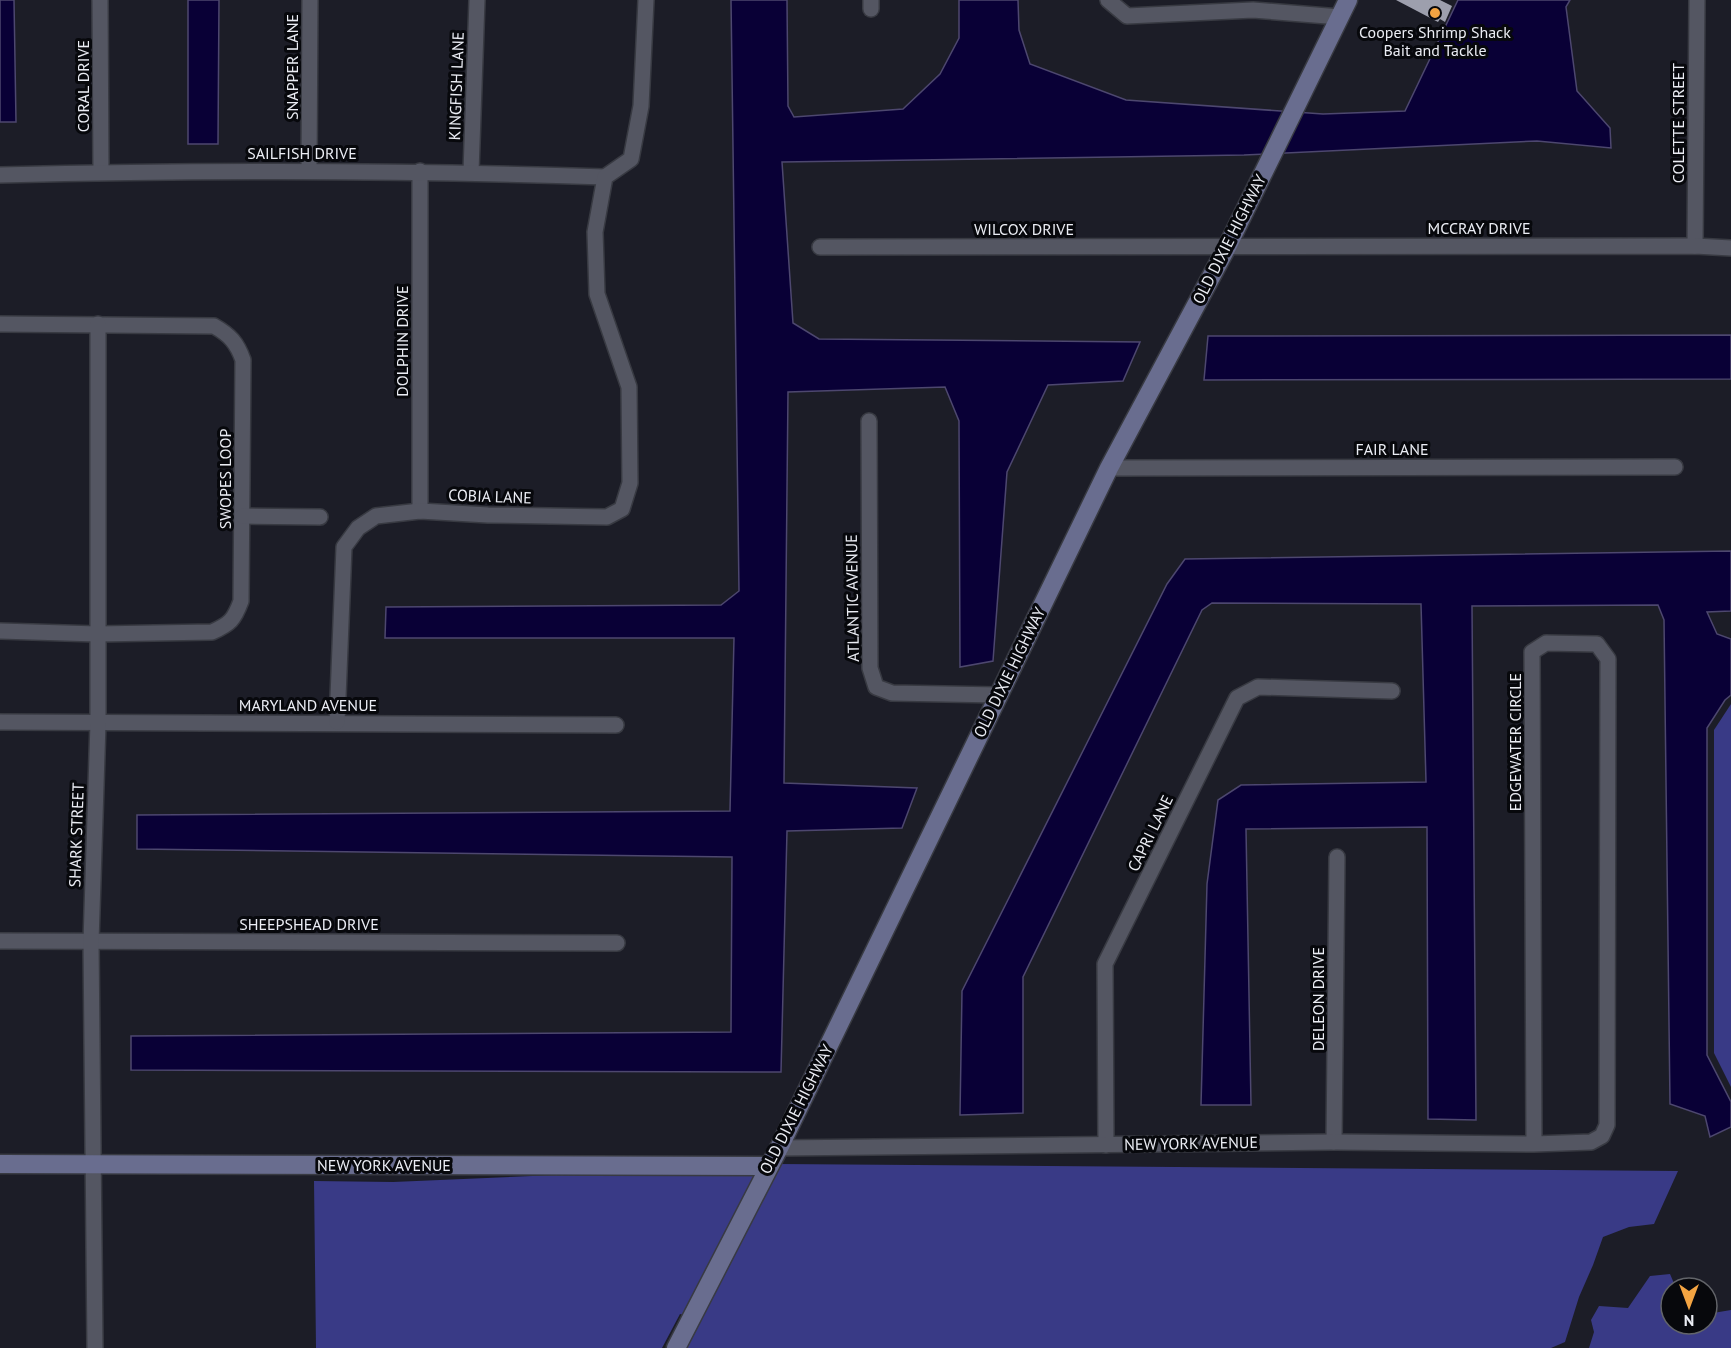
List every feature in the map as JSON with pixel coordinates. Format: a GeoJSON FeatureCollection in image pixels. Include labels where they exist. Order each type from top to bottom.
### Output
{"type":"FeatureCollection","features":[{"type":"Feature","properties":{"kind":"street","name":"CORAL DRIVE"},"geometry":{"type":"LineString","coordinates":[[100,0],[101,172]]}},
{"type":"Feature","properties":{"kind":"street","name":"SNAPPER LANE"},"geometry":{"type":"LineString","coordinates":[[309,171],[310,0]]}},
{"type":"Feature","properties":{"kind":"street","name":"KINGFISH LANE"},"geometry":{"type":"LineString","coordinates":[[471,172],[477,0]]}},
{"type":"Feature","properties":{"kind":"street"},"geometry":{"type":"LineString","coordinates":[[604,177],[631,159],[641,106],[646,0]]}},
{"type":"Feature","properties":{"kind":"street"},"geometry":{"type":"LineString","coordinates":[[1108,0],[1127,16],[1253,10],[1340,17]]}},
{"type":"Feature","properties":{"kind":"street","name":"OLD DIXIE HIGHWAY"},"geometry":{"type":"LineString","coordinates":[[676,1348],[778,1148],[1109,468],[1227,247],[1348,0]]}},
{"type":"Feature","properties":{"kind":"street","name":"COLETTE STREET"},"geometry":{"type":"LineString","coordinates":[[1695,246],[1697,0]]}},
{"type":"Feature","properties":{"kind":"street","name":"SAILFISH DRIVE"},"geometry":{"type":"LineString","coordinates":[[0,175],[101,172],[420,171],[604,177]]}},
{"type":"Feature","properties":{"kind":"street","name":"DOLPHIN DRIVE"},"geometry":{"type":"LineString","coordinates":[[420,171],[420,511]]}},
{"type":"Feature","properties":{"kind":"street","name":"COBIA LANE"},"geometry":{"type":"LineString","coordinates":[[337,722],[344,547],[358,528],[376,516],[420,511],[488,515],[607,517],[622,509],[630,483],[629,387],[597,294],[595,232],[604,177]]}},
{"type":"Feature","properties":{"kind":"street","name":"MCCRAY DRIVE"},"geometry":{"type":"LineString","coordinates":[[1227,247],[1695,246],[1731,248]]}},
{"type":"Feature","properties":{"kind":"street","name":"WILCOX DRIVE"},"geometry":{"type":"LineString","coordinates":[[820,247],[1227,247]]}},
{"type":"Feature","properties":{"kind":"street","name":"SWOPES LOOP"},"geometry":{"type":"LineString","coordinates":[[0,324],[214,326],[227,333],[238,346],[243,360],[241,601],[228,625],[212,632],[97,634],[0,631]]}},
{"type":"Feature","properties":{"kind":"street","name":"SHARK STREET"},"geometry":{"type":"LineString","coordinates":[[95,1348],[91,942],[98,723],[98,324]]}},
{"type":"Feature","properties":{"kind":"street","name":"ATLANTIC AVENUE"},"geometry":{"type":"LineString","coordinates":[[869,420],[870,668],[876,687],[892,693],[998,695]]}},
{"type":"Feature","properties":{"kind":"street","name":"FAIR LANE"},"geometry":{"type":"LineString","coordinates":[[1109,468],[1675,467]]}},
{"type":"Feature","properties":{"kind":"street"},"geometry":{"type":"LineString","coordinates":[[243,516],[320,517]]}},
{"type":"Feature","properties":{"kind":"street","name":"EDGEWATER CIRCLE"},"geometry":{"type":"LineString","coordinates":[[1534,1144],[1532,652],[1546,643],[1597,644],[1608,659],[1607,1125],[1602,1136]]}},
{"type":"Feature","properties":{"kind":"street","name":"CAPRI LANE"},"geometry":{"type":"LineString","coordinates":[[1106,1145],[1105,964],[1236,698],[1258,687],[1392,692]]}},
{"type":"Feature","properties":{"kind":"street","name":"MARYLAND AVENUE"},"geometry":{"type":"LineString","coordinates":[[0,722],[616,725]]}},
{"type":"Feature","properties":{"kind":"street","name":"DELEON DRIVE"},"geometry":{"type":"LineString","coordinates":[[1334,1142],[1337,857]]}},
{"type":"Feature","properties":{"kind":"street","name":"SHEEPSHEAD DRIVE"},"geometry":{"type":"LineString","coordinates":[[0,940],[617,943]]}},
{"type":"Feature","properties":{"kind":"street","name":"NEW YORK AVENUE"},"geometry":{"type":"LineString","coordinates":[[778,1148],[1334,1142],[1534,1144],[1591,1142],[1602,1136]]}},
{"type":"Feature","properties":{"kind":"street","name":"NEW YORK AVENUE"},"geometry":{"type":"LineString","coordinates":[[0,1164],[768,1167]]}},
{"type":"Feature","properties":{"kind":"shaded area"},"geometry":{"type":"Polygon","coordinates":[[[0,0],[14,0],[16,122],[0,122],[0,0]]]}},
{"type":"Feature","properties":{"kind":"shaded area"},"geometry":{"type":"Polygon","coordinates":[[[188,0],[219,0],[218,144],[188,144],[188,0]]]}},
{"type":"Feature","properties":{"kind":"shaded area"},"geometry":{"type":"Polygon","coordinates":[[[731,0],[787,0],[788,106],[794,117],[903,109],[940,74],[959,38],[959,0],[1018,0],[1019,30],[1030,64],[1126,100],[1323,114],[1405,111],[1458,0],[1570,0],[1566,7],[1577,91],[1610,128],[1611,148],[1537,141],[1244,155],[782,162],[793,323],[819,339],[1140,342],[1123,381],[1048,385],[1007,472],[993,661],[960,667],[959,421],[945,387],[788,392],[784,783],[917,788],[902,828],[787,831],[781,1072],[131,1070],[131,1036],[731,1032],[732,857],[137,849],[137,815],[730,811],[734,638],[385,638],[386,607],[721,605],[739,591],[731,0]]]}},
{"type":"Feature","properties":{"kind":"shaded area"},"geometry":{"type":"Polygon","coordinates":[[[1731,335],[1731,379],[1204,380],[1208,336],[1731,335]]]}},
{"type":"Feature","properties":{"kind":"shaded area"},"geometry":{"type":"Polygon","coordinates":[[[1731,551],[1731,611],[1707,612],[1717,634],[1731,639],[1731,695],[1725,700],[1707,728],[1707,1055],[1731,1102],[1731,1127],[1710,1137],[1705,1116],[1670,1104],[1664,620],[1658,605],[1472,606],[1476,1120],[1428,1119],[1427,827],[1246,829],[1251,1105],[1201,1105],[1207,884],[1218,800],[1241,785],[1426,782],[1421,604],[1212,603],[1202,610],[1023,977],[1023,1113],[960,1115],[962,991],[1167,584],[1185,559],[1731,551]]]}},
{"type":"Feature","properties":{"kind":"shaded area"},"geometry":{"type":"Polygon","coordinates":[[[1731,704],[1731,1087],[1714,1053],[1714,730],[1731,704]]]}},
{"type":"Feature","properties":{"kind":"shaded area"},"geometry":{"type":"Polygon","coordinates":[[[778,1164],[1678,1171],[1654,1224],[1629,1227],[1603,1237],[1579,1297],[1565,1342],[1551,1348],[685,1348],[772,1175],[775,1175],[778,1164]]]}},
{"type":"Feature","properties":{"kind":"shaded area"},"geometry":{"type":"Polygon","coordinates":[[[556,1175],[754,1175],[684,1315],[680,1314],[662,1348],[316,1348],[314,1181],[393,1182],[556,1175]]]}},
{"type":"Feature","properties":{"kind":"shaded area"},"geometry":{"type":"Polygon","coordinates":[[[1670,1274],[1671,1276],[1659,1276],[1659,1336],[1719,1336],[1719,1312],[1731,1310],[1731,1348],[1589,1348],[1594,1332],[1591,1320],[1599,1306],[1628,1308],[1650,1276],[1670,1274]]]}},
{"type":"Feature","properties":{"kind":"building","name":"Coopers Shrimp Shack Bait and Tackle"},"geometry":{"type":"Polygon","coordinates":[[[1396,0],[1440,0],[1452,6],[1445,22],[1440,19],[1438,22],[1396,0]]]}},
{"type":"Feature","properties":{"kind":"place","name":"Coopers Shrimp Shack Bait and Tackle"},"geometry":{"type":"Point","coordinates":[1435,13]}}]}
